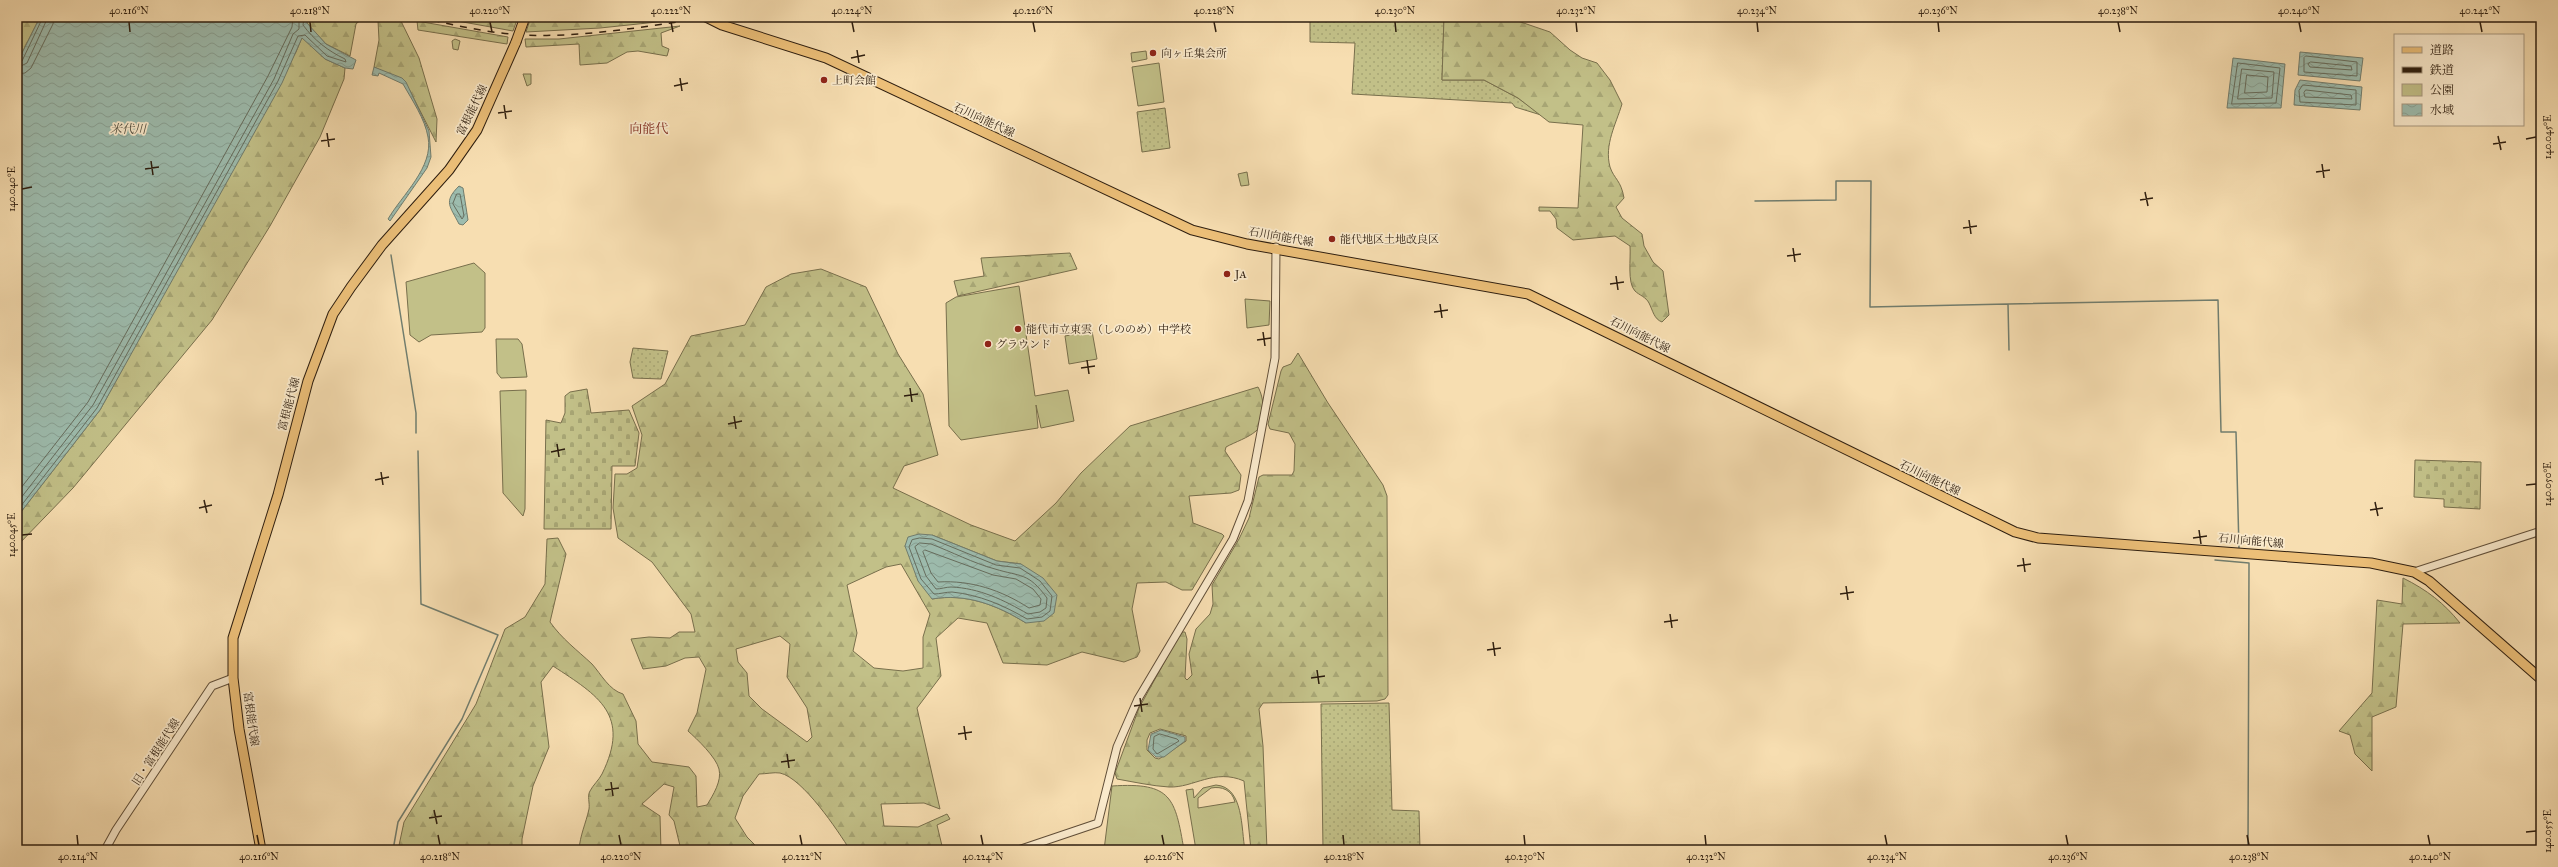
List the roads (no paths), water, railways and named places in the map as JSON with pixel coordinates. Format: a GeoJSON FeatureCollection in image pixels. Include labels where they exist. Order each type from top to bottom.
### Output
{"type":"FeatureCollection","features":[{"type":"Feature","properties":{"kind":"main road","name":"富根能代線"},"geometry":{"type":"LineString","coordinates":[[261,850],[239,729],[233,678],[233,638],[278,495],[308,381],[320,342],[333,314],[382,245],[466,149],[477,130],[516,42],[525,17]]}},
{"type":"Feature","properties":{"kind":"main road","name":"石川向能代線"},"geometry":{"type":"LineString","coordinates":[[706,17],[722,25],[826,58],[1184,227],[1247,244],[1528,294],[2015,532],[2038,538],[2371,562],[2414,572],[2437,588],[2541,679]]}},
{"type":"Feature","properties":{"kind":"street"},"geometry":{"type":"LineString","coordinates":[[1018,850],[1098,823],[1118,747],[1138,699],[1242,521],[1253,483],[1275,358],[1276,248]]}},
{"type":"Feature","properties":{"kind":"street"},"geometry":{"type":"LineString","coordinates":[[2414,572],[2541,531]]}},
{"type":"Feature","properties":{"kind":"street","name":"旧・富根能代線"},"geometry":{"type":"LineString","coordinates":[[105,850],[116,830],[212,686],[233,678]]}},
{"type":"Feature","properties":{"kind":"water","name":"米代川"},"geometry":{"type":"Polygon","coordinates":[[[40,17],[308,17],[307,23],[326,44],[356,60],[353,69],[345,68],[325,59],[302,38],[282,83],[100,410],[17,517],[17,63],[40,17]]]}},
{"type":"Feature","properties":{"kind":"water"},"geometry":{"type":"Polygon","coordinates":[[[2300,52],[2363,58],[2360,81],[2298,75],[2300,52]]]}},
{"type":"Feature","properties":{"kind":"water"},"geometry":{"type":"Polygon","coordinates":[[[2233,58],[2285,64],[2281,108],[2227,108],[2233,58]]]}},
{"type":"Feature","properties":{"kind":"water"},"geometry":{"type":"Polygon","coordinates":[[[374,67],[402,78],[406,82],[429,131],[431,157],[427,168],[390,221],[388,219],[422,170],[429,148],[428,137],[421,117],[403,84],[379,73],[378,76],[372,75],[374,67]]]}},
{"type":"Feature","properties":{"kind":"water"},"geometry":{"type":"Polygon","coordinates":[[[2300,80],[2362,87],[2360,110],[2294,105],[2295,90],[2300,80]]]}},
{"type":"Feature","properties":{"kind":"water"},"geometry":{"type":"Polygon","coordinates":[[[459,186],[463,188],[468,220],[463,225],[459,224],[450,204],[451,196],[459,186]]]}},
{"type":"Feature","properties":{"kind":"water"},"geometry":{"type":"Polygon","coordinates":[[[2541,343],[2541,368],[2537,366],[2537,348],[2541,343]]]}},
{"type":"Feature","properties":{"kind":"water"},"geometry":{"type":"Polygon","coordinates":[[[919,534],[932,535],[997,561],[1021,564],[1043,578],[1057,595],[1054,613],[1044,621],[1026,623],[1004,611],[981,602],[957,598],[932,599],[918,581],[905,546],[908,537],[919,534]]]}},
{"type":"Feature","properties":{"kind":"water"},"geometry":{"type":"Polygon","coordinates":[[[1161,730],[1185,737],[1185,741],[1164,757],[1156,757],[1148,750],[1151,734],[1161,730]]]}},
{"type":"Feature","properties":{"kind":"waterway"},"geometry":{"type":"LineString","coordinates":[[1755,201],[1836,200],[1836,181],[1871,181],[1870,307],[2008,304]]}},
{"type":"Feature","properties":{"kind":"waterway"},"geometry":{"type":"LineString","coordinates":[[391,255],[416,413],[416,433]]}},
{"type":"Feature","properties":{"kind":"waterway"},"geometry":{"type":"LineString","coordinates":[[2009,350],[2008,304],[2218,300],[2221,432],[2236,432],[2239,549]]}},
{"type":"Feature","properties":{"kind":"waterway"},"geometry":{"type":"LineString","coordinates":[[393,850],[398,822],[462,719],[498,635],[421,604],[418,451]]}},
{"type":"Feature","properties":{"kind":"waterway"},"geometry":{"type":"LineString","coordinates":[[2215,560],[2249,563],[2248,850]]}},
{"type":"Feature","properties":{"kind":"railway"},"geometry":{"type":"LineString","coordinates":[[419,17],[484,31],[523,35],[571,35],[595,33],[714,17]]}},
{"type":"Feature","properties":{"kind":"place","name":"向ヶ丘集会所"},"geometry":{"type":"Point","coordinates":[1153,53]}},
{"type":"Feature","properties":{"kind":"place","name":"上町会館"},"geometry":{"type":"Point","coordinates":[824,80]}},
{"type":"Feature","properties":{"kind":"place","name":"能代地区土地改良区"},"geometry":{"type":"Point","coordinates":[1332,239]}},
{"type":"Feature","properties":{"kind":"place","name":"JA"},"geometry":{"type":"Point","coordinates":[1227,274]}},
{"type":"Feature","properties":{"kind":"place","name":"能代市立東雲（しののめ）中学校"},"geometry":{"type":"Point","coordinates":[1018,329]}},
{"type":"Feature","properties":{"kind":"place","name":"グラウンド"},"geometry":{"type":"Point","coordinates":[988,344]}},
{"type":"Feature","properties":{"kind":"district","name":"向能代"},"geometry":{"type":"Point","coordinates":[649,129]}}]}
